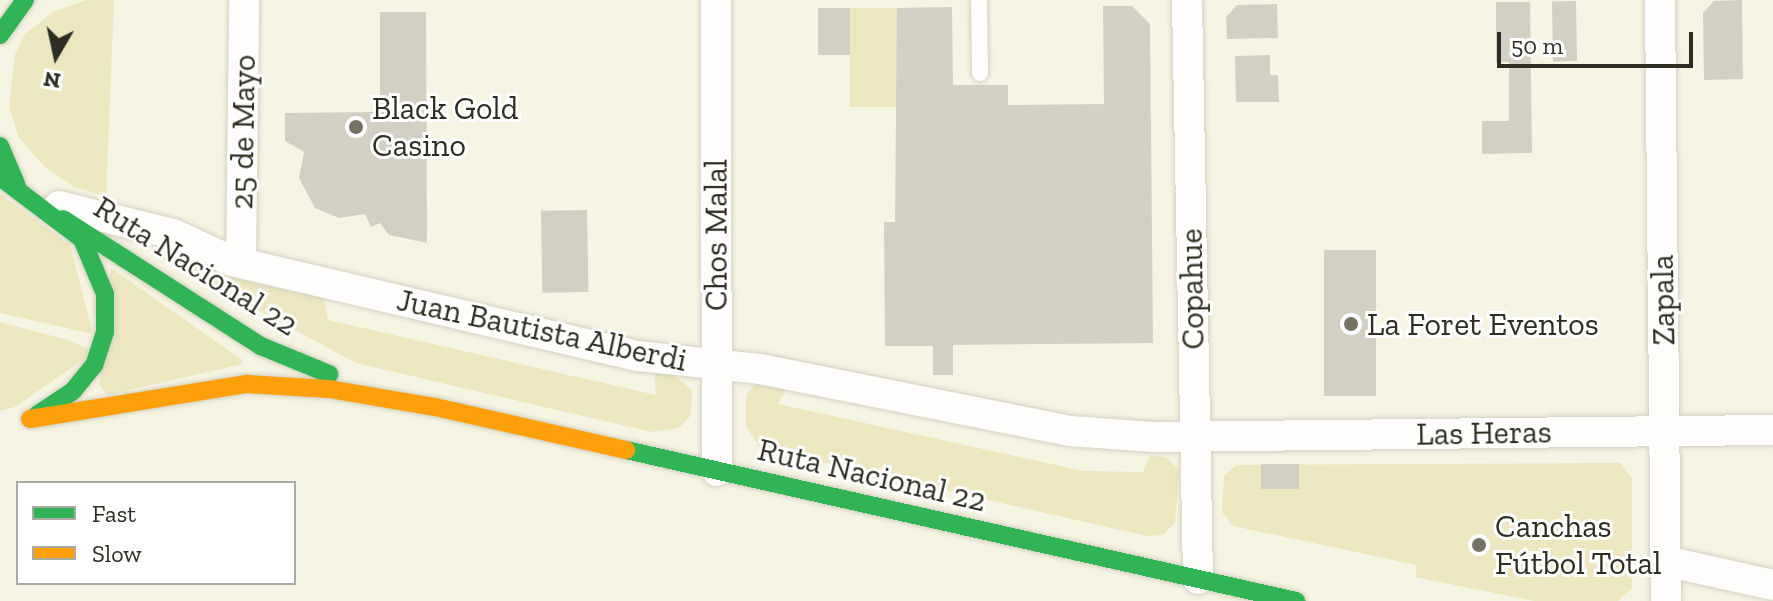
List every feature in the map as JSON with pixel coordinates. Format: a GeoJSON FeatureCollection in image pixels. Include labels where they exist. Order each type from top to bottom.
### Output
{"type":"FeatureCollection","features":[{"type":"Feature","properties":{"kind":"main road"},"geometry":{"type":"LineString","coordinates":[[0,35],[25,0]]}},
{"type":"Feature","properties":{"kind":"main road"},"geometry":{"type":"LineString","coordinates":[[0,146],[30,196],[101,275],[105,332],[84,379],[30,419]]}},
{"type":"Feature","properties":{"kind":"main road","name":"Ruta Nacional 22"},"geometry":{"type":"LineString","coordinates":[[30,196],[261,346],[435,407]]}},
{"type":"Feature","properties":{"kind":"main road","name":"Ruta Nacional 22"},"geometry":{"type":"LineString","coordinates":[[7,425],[247,384],[302,386],[435,407],[1296,601]]}},
{"type":"Feature","properties":{"kind":"street","name":"25 de Mayo"},"geometry":{"type":"LineString","coordinates":[[241,263],[244,0]]}},
{"type":"Feature","properties":{"kind":"street","name":"Chos Malal"},"geometry":{"type":"LineString","coordinates":[[716,0],[717,471]]}},
{"type":"Feature","properties":{"kind":"street","name":"Copahue"},"geometry":{"type":"LineString","coordinates":[[1187,0],[1198,579]]}},
{"type":"Feature","properties":{"kind":"street","name":"Zapala"},"geometry":{"type":"LineString","coordinates":[[1660,0],[1666,601]]}},
{"type":"Feature","properties":{"kind":"street","name":"Juan Bautista Alberdi"},"geometry":{"type":"LineString","coordinates":[[30,196],[173,234],[241,263],[638,356],[717,365],[1070,431],[1195,436]]}},
{"type":"Feature","properties":{"kind":"street","name":"Las Heras"},"geometry":{"type":"LineString","coordinates":[[1195,436],[1773,430]]}},
{"type":"Feature","properties":{"kind":"street"},"geometry":{"type":"LineString","coordinates":[[1665,561],[1773,585]]}},
{"type":"Feature","properties":{"kind":"lane"},"geometry":{"type":"LineString","coordinates":[[979,0],[980,73]]}},
{"type":"Feature","properties":{"kind":"shaded area"},"geometry":{"type":"Polygon","coordinates":[[[86,0],[114,0],[106,196],[74,187],[45,167],[19,138],[9,107],[15,54],[25,34],[53,12],[86,0]]]}},
{"type":"Feature","properties":{"kind":"shaded area"},"geometry":{"type":"Polygon","coordinates":[[[850,8],[897,8],[897,107],[850,107],[850,8]]]}},
{"type":"Feature","properties":{"kind":"shaded area"},"geometry":{"type":"Polygon","coordinates":[[[0,194],[70,245],[93,334],[0,313],[0,194]]]}},
{"type":"Feature","properties":{"kind":"shaded area"},"geometry":{"type":"Polygon","coordinates":[[[164,245],[236,278],[324,298],[328,320],[656,395],[654,372],[673,375],[692,390],[691,415],[679,428],[652,432],[356,363],[163,259],[164,245]]]}},
{"type":"Feature","properties":{"kind":"shaded area"},"geometry":{"type":"Polygon","coordinates":[[[111,268],[241,359],[243,364],[107,395],[99,384],[111,268]]]}},
{"type":"Feature","properties":{"kind":"shaded area"},"geometry":{"type":"Polygon","coordinates":[[[0,322],[89,349],[84,359],[15,407],[0,411],[0,322]]]}},
{"type":"Feature","properties":{"kind":"shaded area"},"geometry":{"type":"Polygon","coordinates":[[[755,384],[786,389],[778,404],[1083,471],[1143,472],[1150,456],[1166,457],[1179,471],[1175,523],[1163,535],[1147,536],[760,448],[746,426],[746,395],[755,384]]]}},
{"type":"Feature","properties":{"kind":"shaded area","name":"Canchas Fútbol Total"},"geometry":{"type":"Polygon","coordinates":[[[1620,463],[1632,478],[1632,588],[1618,601],[1535,601],[1415,577],[1417,565],[1233,526],[1222,512],[1224,476],[1236,465],[1620,463]]]}},
{"type":"Feature","properties":{"kind":"building"},"geometry":{"type":"Polygon","coordinates":[[[1742,0],[1743,79],[1704,80],[1703,13],[1714,1],[1742,0]]]}},
{"type":"Feature","properties":{"kind":"building"},"geometry":{"type":"Polygon","coordinates":[[[1552,1],[1576,1],[1577,61],[1553,61],[1552,1]]]}},
{"type":"Feature","properties":{"kind":"building"},"geometry":{"type":"Polygon","coordinates":[[[1496,2],[1530,2],[1532,153],[1482,154],[1482,121],[1509,121],[1509,62],[1496,62],[1496,2]]]}},
{"type":"Feature","properties":{"kind":"building"},"geometry":{"type":"Polygon","coordinates":[[[1277,4],[1278,38],[1227,39],[1226,17],[1237,5],[1277,4]]]}},
{"type":"Feature","properties":{"kind":"building"},"geometry":{"type":"Polygon","coordinates":[[[1103,6],[1132,6],[1150,24],[1153,343],[953,345],[953,375],[933,375],[933,346],[885,346],[884,222],[895,222],[897,8],[952,7],[953,85],[1008,85],[1008,105],[1104,104],[1103,6]]]}},
{"type":"Feature","properties":{"kind":"building"},"geometry":{"type":"Polygon","coordinates":[[[818,8],[850,8],[850,55],[818,55],[818,8]]]}},
{"type":"Feature","properties":{"kind":"building","name":"Black Gold Casino"},"geometry":{"type":"Polygon","coordinates":[[[380,12],[426,12],[427,243],[389,235],[380,223],[371,227],[365,214],[339,218],[315,208],[299,178],[304,152],[285,141],[285,113],[380,112],[380,12]]]}},
{"type":"Feature","properties":{"kind":"building"},"geometry":{"type":"Polygon","coordinates":[[[1270,55],[1270,75],[1278,75],[1279,102],[1236,102],[1235,56],[1270,55]]]}},
{"type":"Feature","properties":{"kind":"building"},"geometry":{"type":"Polygon","coordinates":[[[587,210],[588,292],[542,293],[541,211],[587,210]]]}},
{"type":"Feature","properties":{"kind":"building","name":"La Foret Eventos"},"geometry":{"type":"Polygon","coordinates":[[[1324,250],[1376,250],[1376,396],[1324,396],[1324,250]]]}},
{"type":"Feature","properties":{"kind":"building"},"geometry":{"type":"Polygon","coordinates":[[[1261,464],[1299,464],[1299,489],[1261,489],[1261,464]]]}},
{"type":"Feature","properties":{"kind":"traffic: fast"},"geometry":{"type":"LineString","coordinates":[[0,35],[25,0]]}},
{"type":"Feature","properties":{"kind":"traffic: fast"},"geometry":{"type":"LineString","coordinates":[[0,146],[17,186]]}},
{"type":"Feature","properties":{"kind":"traffic: fast"},"geometry":{"type":"LineString","coordinates":[[0,177],[82,239],[105,294],[105,332],[94,365],[73,391],[37,415]]}},
{"type":"Feature","properties":{"kind":"traffic: fast"},"geometry":{"type":"LineString","coordinates":[[63,219],[261,346],[329,374]]}},
{"type":"Feature","properties":{"kind":"traffic: fast"},"geometry":{"type":"LineString","coordinates":[[626,450],[1296,601]]}},
{"type":"Feature","properties":{"kind":"traffic: slow"},"geometry":{"type":"LineString","coordinates":[[30,419],[247,384],[329,389],[435,407],[626,450]]}},
{"type":"Feature","properties":{"kind":"place","name":"Black Gold Casino"},"geometry":{"type":"Point","coordinates":[356,127]}},
{"type":"Feature","properties":{"kind":"place","name":"La Foret Eventos"},"geometry":{"type":"Point","coordinates":[1351,324]}},
{"type":"Feature","properties":{"kind":"place","name":"Canchas Fútbol Total"},"geometry":{"type":"Point","coordinates":[1479,545]}}]}
